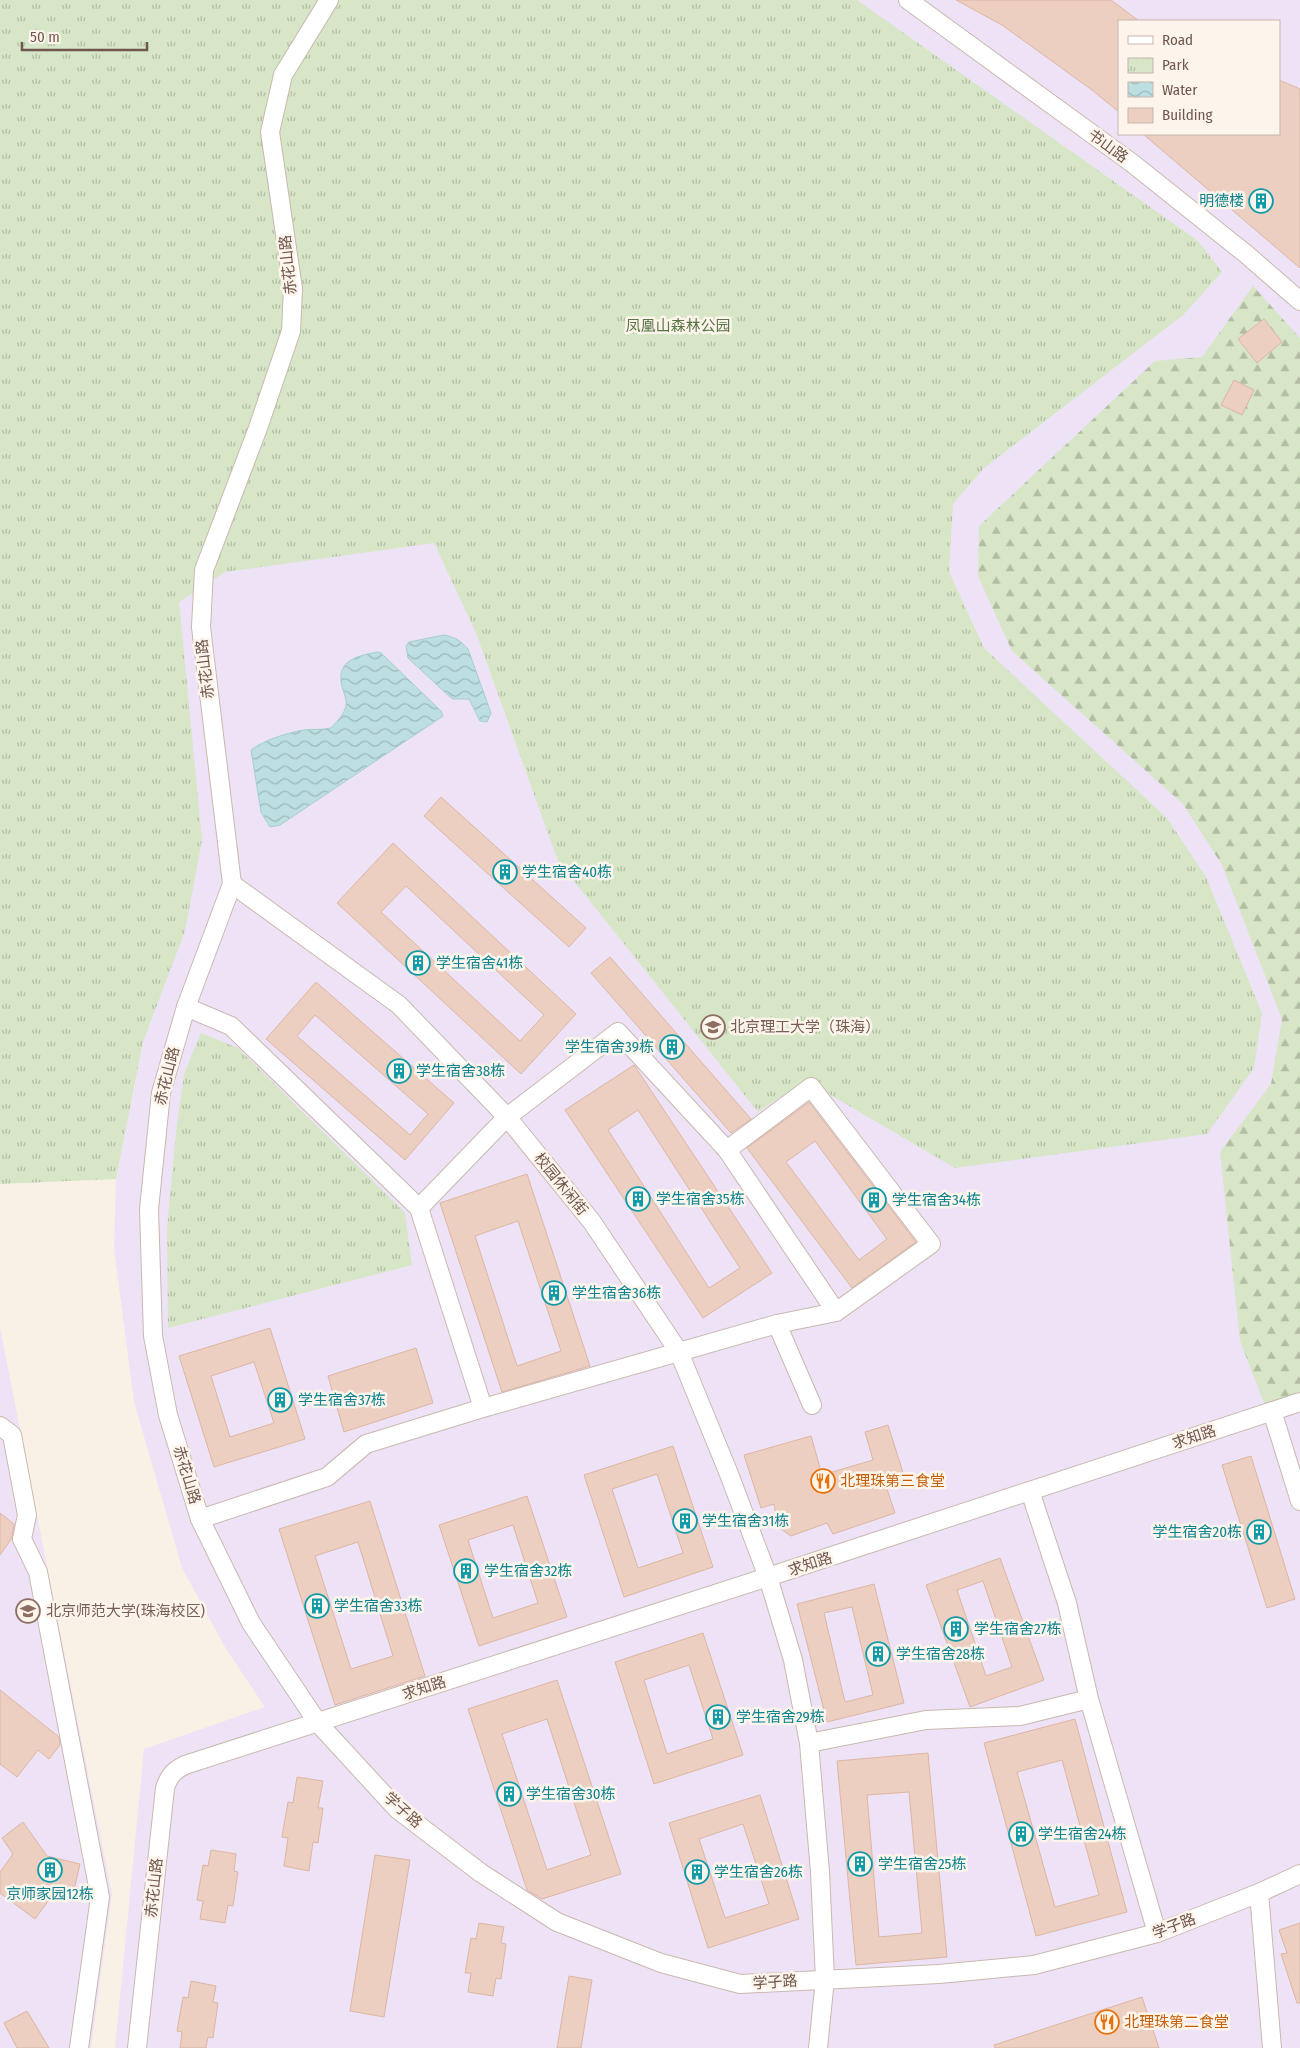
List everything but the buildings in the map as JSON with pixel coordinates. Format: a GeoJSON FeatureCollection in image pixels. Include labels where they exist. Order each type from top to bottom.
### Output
{"type":"FeatureCollection","features":[{"type":"Feature","properties":{"kind":"street","name":"赤花山路"},"geometry":{"type":"LineString","coordinates":[[137,2048],[165,1788],[168,1777],[185,1764],[318,1722],[251,1623],[200,1519],[168,1415],[153,1336],[149,1209],[161,1093],[186,1007],[232,884],[200,628],[204,570],[258,428],[291,331],[293,289],[270,132],[283,75],[330,0]]}},
{"type":"Feature","properties":{"kind":"street","name":"书山路"},"geometry":{"type":"LineString","coordinates":[[908,0],[1132,163],[1246,254],[1300,301]]}},
{"type":"Feature","properties":{"kind":"street","name":"校园休闲街"},"geometry":{"type":"LineString","coordinates":[[232,884],[399,1005],[508,1117],[592,1222],[679,1352],[729,1474],[768,1577],[793,1660],[809,1743],[820,1872],[825,1979],[818,2048]]}},
{"type":"Feature","properties":{"kind":"street"},"geometry":{"type":"LineString","coordinates":[[186,1007],[231,1026],[419,1208],[483,1408]]}},
{"type":"Feature","properties":{"kind":"street"},"geometry":{"type":"LineString","coordinates":[[419,1208],[508,1117],[618,1032],[727,1150],[836,1312]]}},
{"type":"Feature","properties":{"kind":"street"},"geometry":{"type":"LineString","coordinates":[[200,1519],[327,1478],[366,1444],[483,1408],[777,1324],[836,1312],[932,1244],[811,1087],[727,1150]]}},
{"type":"Feature","properties":{"kind":"street"},"geometry":{"type":"LineString","coordinates":[[777,1324],[812,1405]]}},
{"type":"Feature","properties":{"kind":"street","name":"求知路"},"geometry":{"type":"LineString","coordinates":[[318,1722],[768,1577],[1300,1402]]}},
{"type":"Feature","properties":{"kind":"street"},"geometry":{"type":"LineString","coordinates":[[1272,1411],[1300,1501]]}},
{"type":"Feature","properties":{"kind":"street"},"geometry":{"type":"LineString","coordinates":[[0,1426],[12,1435],[27,1515],[22,1539],[38,1572],[100,1897],[79,2048]]}},
{"type":"Feature","properties":{"kind":"street"},"geometry":{"type":"LineString","coordinates":[[1030,1491],[1067,1603],[1089,1699],[1157,1933]]}},
{"type":"Feature","properties":{"kind":"street"},"geometry":{"type":"LineString","coordinates":[[809,1743],[926,1720],[1020,1716],[1089,1699]]}},
{"type":"Feature","properties":{"kind":"street","name":"学子路"},"geometry":{"type":"LineString","coordinates":[[318,1722],[397,1809],[481,1873],[557,1922],[661,1964],[740,1984],[939,1974],[1034,1964],[1157,1933],[1259,1893],[1300,1874]]}},
{"type":"Feature","properties":{"kind":"street"},"geometry":{"type":"LineString","coordinates":[[1259,1893],[1272,2048]]}},
{"type":"Feature","properties":{"kind":"shaded area","name":"北京理工大学（珠海）"},"geometry":{"type":"Polygon","coordinates":[[[79,0],[1300,0],[1300,2048],[115,2048],[144,1749],[265,1707],[226,1649],[182,1568],[134,1402],[114,1249],[116,1179],[143,1042],[0,307],[79,0]]]}},
{"type":"Feature","properties":{"kind":"shaded area","name":"北京师范大学(珠海校区)"},"geometry":{"type":"Polygon","coordinates":[[[0,1328],[112,1894],[91,2048],[0,2048],[0,1328]]]}},
{"type":"Feature","properties":{"kind":"green space","name":"凤凰山森林公园"},"geometry":{"type":"Polygon","coordinates":[[[0,0],[857,0],[1198,241],[1222,272],[1183,315],[984,468],[953,504],[949,572],[984,648],[1167,818],[1206,877],[1262,1013],[1254,1068],[1207,1134],[955,1168],[805,1080],[758,1112],[558,861],[476,633],[434,543],[225,572],[179,602],[202,840],[185,931],[143,1042],[116,1179],[0,1184],[0,0]]]}},
{"type":"Feature","properties":{"kind":"green space"},"geometry":{"type":"Polygon","coordinates":[[[1253,286],[1300,338],[1300,1393],[1265,1405],[1240,1341],[1220,1152],[1271,1084],[1282,1019],[1222,865],[1183,804],[1012,651],[978,576],[979,526],[1155,361],[1202,357],[1253,286]]]}},
{"type":"Feature","properties":{"kind":"green space"},"geometry":{"type":"Polygon","coordinates":[[[201,1033],[238,1048],[405,1213],[412,1265],[168,1328],[167,1229],[176,1132],[184,1074],[201,1033]]]}},
{"type":"Feature","properties":{"kind":"water"},"geometry":{"type":"Polygon","coordinates":[[[444,635],[458,640],[468,649],[491,713],[487,722],[480,721],[469,699],[453,699],[450,697],[408,658],[406,646],[409,642],[444,635]]]}},
{"type":"Feature","properties":{"kind":"water"},"geometry":{"type":"Polygon","coordinates":[[[378,652],[441,711],[443,716],[280,825],[270,827],[261,812],[251,750],[269,740],[290,733],[331,728],[341,717],[346,707],[341,680],[341,673],[344,667],[354,658],[378,652]]]}},
{"type":"Feature","properties":{"kind":"place","name":"明德楼"},"geometry":{"type":"Point","coordinates":[1261,201]}},
{"type":"Feature","properties":{"kind":"place","name":"学生宿舍40栋"},"geometry":{"type":"Point","coordinates":[505,872]}},
{"type":"Feature","properties":{"kind":"place","name":"学生宿舍41栋"},"geometry":{"type":"Point","coordinates":[418,963]}},
{"type":"Feature","properties":{"kind":"place","name":"北京理工大学（珠海）"},"geometry":{"type":"Point","coordinates":[713,1027]}},
{"type":"Feature","properties":{"kind":"place","name":"学生宿舍39栋"},"geometry":{"type":"Point","coordinates":[672,1047]}},
{"type":"Feature","properties":{"kind":"place","name":"学生宿舍38栋"},"geometry":{"type":"Point","coordinates":[399,1071]}},
{"type":"Feature","properties":{"kind":"place","name":"学生宿舍35栋"},"geometry":{"type":"Point","coordinates":[638,1199]}},
{"type":"Feature","properties":{"kind":"place","name":"学生宿舍34栋"},"geometry":{"type":"Point","coordinates":[874,1200]}},
{"type":"Feature","properties":{"kind":"place","name":"学生宿舍36栋"},"geometry":{"type":"Point","coordinates":[554,1293]}},
{"type":"Feature","properties":{"kind":"place","name":"学生宿舍37栋"},"geometry":{"type":"Point","coordinates":[280,1400]}},
{"type":"Feature","properties":{"kind":"place","name":"北理珠第三食堂"},"geometry":{"type":"Point","coordinates":[823,1481]}},
{"type":"Feature","properties":{"kind":"place","name":"学生宿舍31栋"},"geometry":{"type":"Point","coordinates":[685,1521]}},
{"type":"Feature","properties":{"kind":"place","name":"学生宿舍20栋"},"geometry":{"type":"Point","coordinates":[1259,1532]}},
{"type":"Feature","properties":{"kind":"place","name":"学生宿舍32栋"},"geometry":{"type":"Point","coordinates":[466,1571]}},
{"type":"Feature","properties":{"kind":"place","name":"学生宿舍33栋"},"geometry":{"type":"Point","coordinates":[317,1606]}},
{"type":"Feature","properties":{"kind":"place","name":"北京师范大学(珠海校区)"},"geometry":{"type":"Point","coordinates":[28,1611]}},
{"type":"Feature","properties":{"kind":"place","name":"学生宿舍27栋"},"geometry":{"type":"Point","coordinates":[956,1629]}},
{"type":"Feature","properties":{"kind":"place","name":"学生宿舍28栋"},"geometry":{"type":"Point","coordinates":[878,1654]}},
{"type":"Feature","properties":{"kind":"place","name":"学生宿舍29栋"},"geometry":{"type":"Point","coordinates":[718,1717]}},
{"type":"Feature","properties":{"kind":"place","name":"学生宿舍30栋"},"geometry":{"type":"Point","coordinates":[509,1794]}},
{"type":"Feature","properties":{"kind":"place","name":"学生宿舍24栋"},"geometry":{"type":"Point","coordinates":[1021,1834]}},
{"type":"Feature","properties":{"kind":"place","name":"学生宿舍25栋"},"geometry":{"type":"Point","coordinates":[860,1864]}},
{"type":"Feature","properties":{"kind":"place","name":"京师家园12栋"},"geometry":{"type":"Point","coordinates":[50,1870]}},
{"type":"Feature","properties":{"kind":"place","name":"学生宿舍26栋"},"geometry":{"type":"Point","coordinates":[697,1872]}},
{"type":"Feature","properties":{"kind":"place","name":"北理珠第二食堂"},"geometry":{"type":"Point","coordinates":[1107,2022]}}]}
